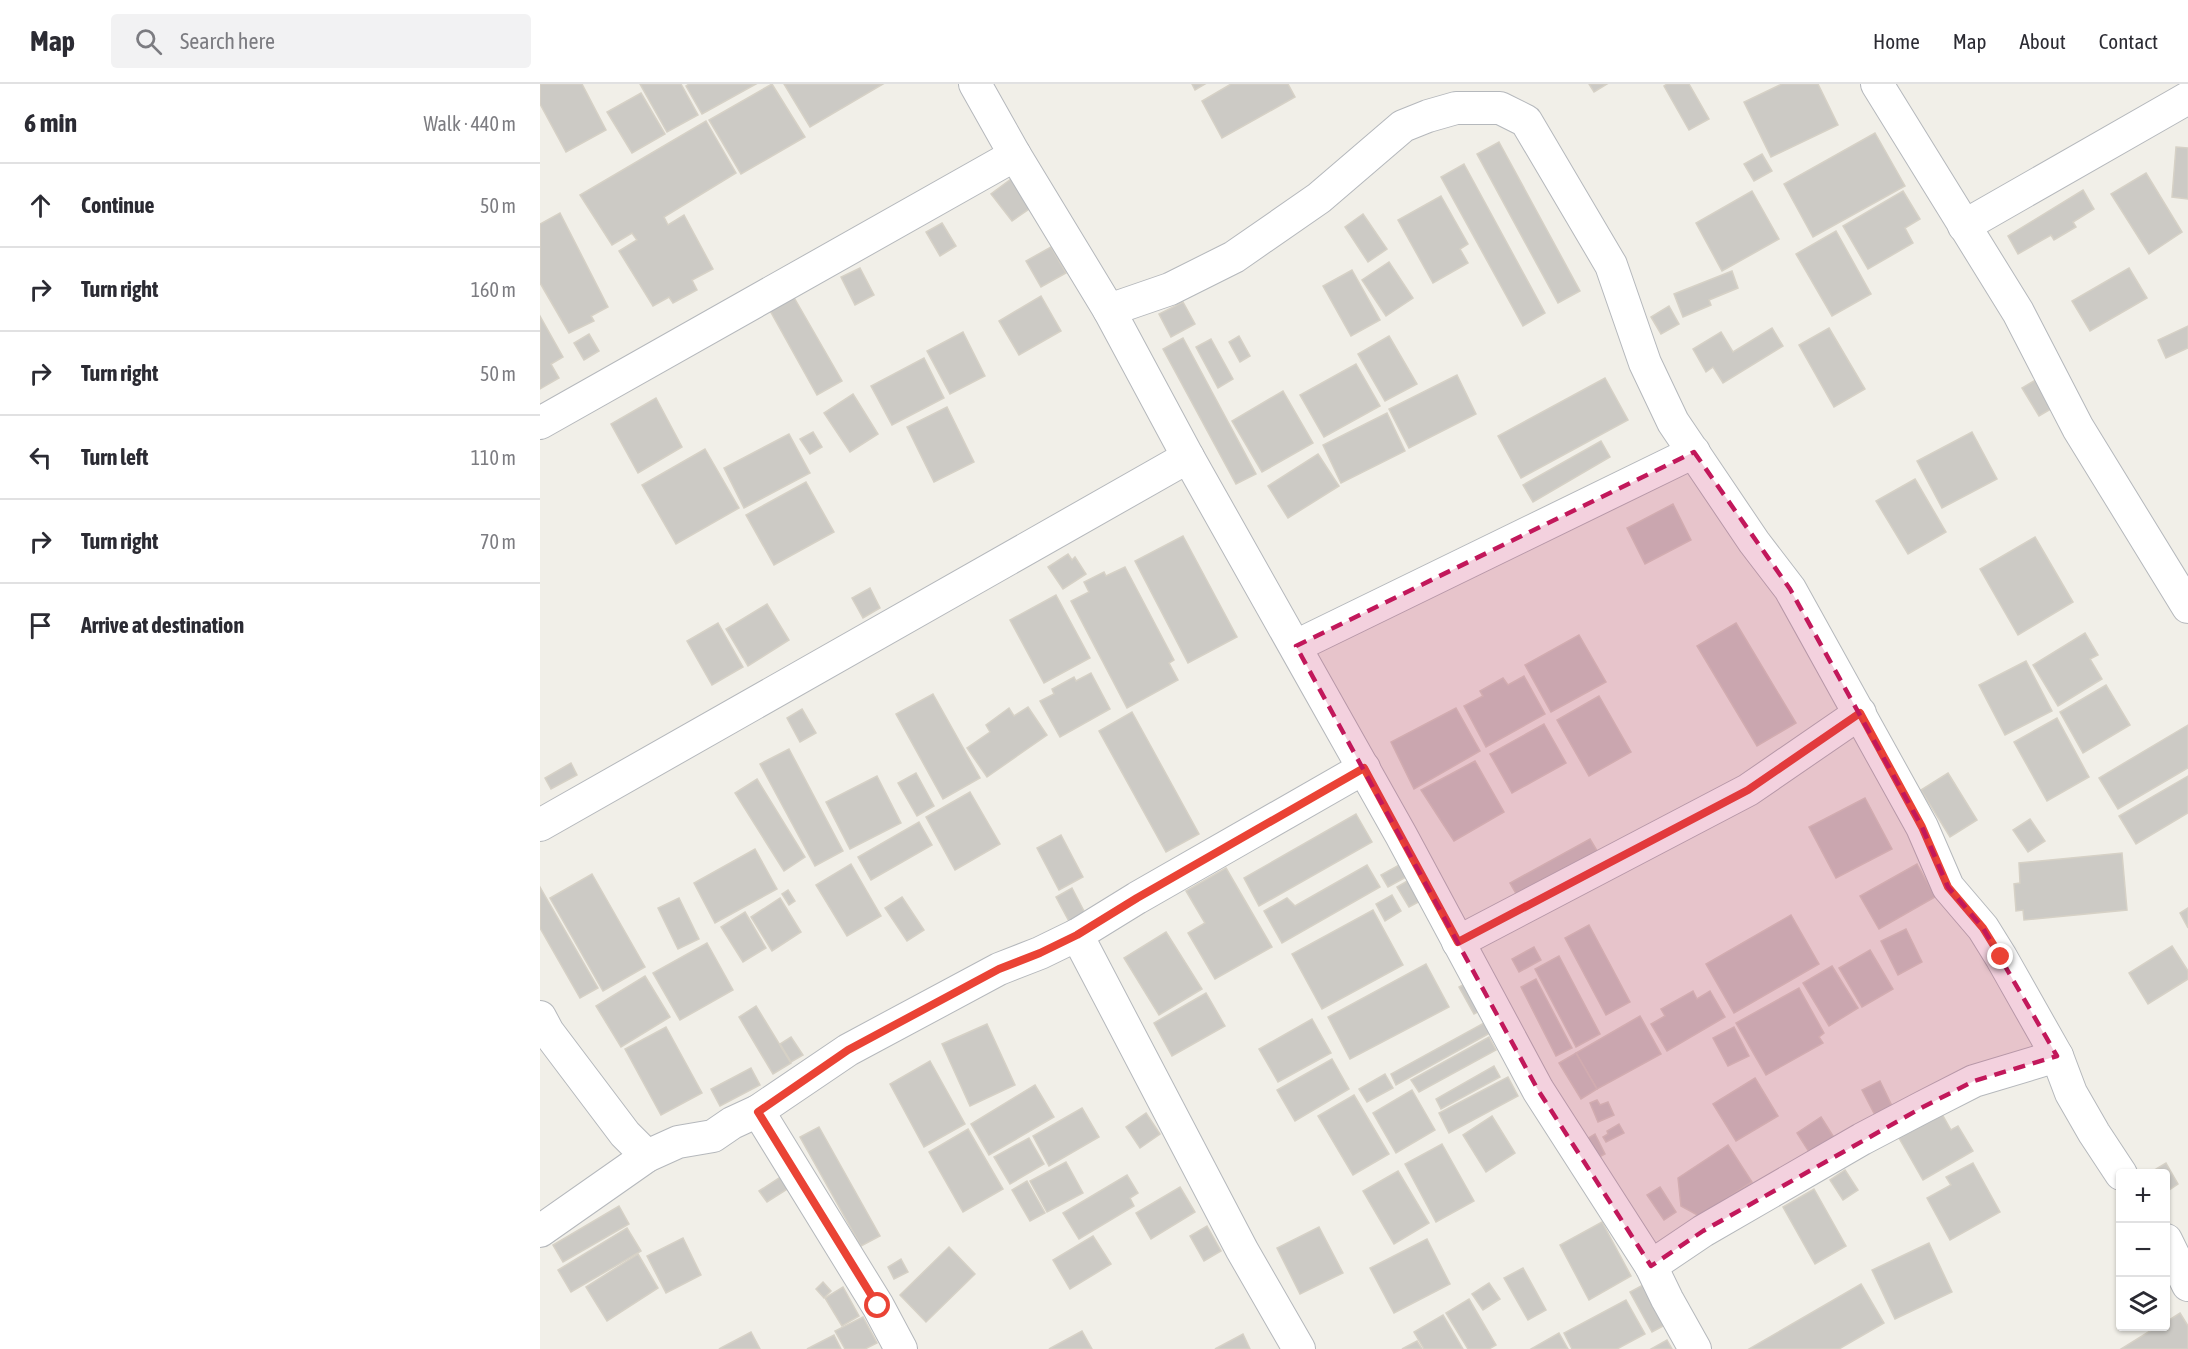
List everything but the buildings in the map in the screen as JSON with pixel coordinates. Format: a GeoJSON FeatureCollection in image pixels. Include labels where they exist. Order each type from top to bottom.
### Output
{"type":"FeatureCollection","features":[{"type":"Feature","properties":{"kind":"street"},"geometry":{"type":"LineString","coordinates":[[975,84],[1109,310],[1188,457],[1364,768],[1538,1090],[1652,1266],[1667,1299],[1695,1349]]}},
{"type":"Feature","properties":{"kind":"street"},"geometry":{"type":"LineString","coordinates":[[1877,84],[2018,312],[2078,429],[2188,607]]}},
{"type":"Feature","properties":{"kind":"street"},"geometry":{"type":"LineString","coordinates":[[1964,226],[2188,98]]}},
{"type":"Feature","properties":{"kind":"street"},"geometry":{"type":"LineString","coordinates":[[1109,310],[1170,289],[1234,257],[1319,198],[1403,126],[1456,108],[1500,108],[1526,121],[1611,265],[1645,363],[1673,422],[1754,542],[1790,589],[1922,827],[1948,887],[1989,938],[2056,1056],[2072,1093],[2094,1133],[2118,1169]]}},
{"type":"Feature","properties":{"kind":"street"},"geometry":{"type":"LineString","coordinates":[[540,423],[1015,154]]}},
{"type":"Feature","properties":{"kind":"street"},"geometry":{"type":"LineString","coordinates":[[1296,646],[1694,452]]}},
{"type":"Feature","properties":{"kind":"street"},"geometry":{"type":"LineString","coordinates":[[540,825],[1188,457]]}},
{"type":"Feature","properties":{"kind":"street"},"geometry":{"type":"LineString","coordinates":[[1458,942],[1748,790],[1860,713]]}},
{"type":"Feature","properties":{"kind":"street"},"geometry":{"type":"LineString","coordinates":[[540,1231],[647,1156],[678,1142],[713,1136],[732,1123],[758,1112],[848,1050],[999,969],[1077,935],[1137,898],[1364,768]]}},
{"type":"Feature","properties":{"kind":"street"},"geometry":{"type":"LineString","coordinates":[[1077,935],[1242,1250],[1299,1349]]}},
{"type":"Feature","properties":{"kind":"street"},"geometry":{"type":"LineString","coordinates":[[540,1017],[548,1032],[625,1134],[647,1156]]}},
{"type":"Feature","properties":{"kind":"street"},"geometry":{"type":"LineString","coordinates":[[1652,1266],[1703,1231],[1862,1139],[1933,1102],[1974,1081],[2056,1056]]}},
{"type":"Feature","properties":{"kind":"street"},"geometry":{"type":"LineString","coordinates":[[758,1112],[878,1306],[901,1349]]}},
{"type":"Feature","properties":{"kind":"street"},"geometry":{"type":"LineString","coordinates":[[2170,1248],[2188,1285]]}},
{"type":"Feature","properties":{"kind":"highlighted area"},"geometry":{"type":"Polygon","coordinates":[[[1694,452],[1790,589],[1922,827],[1948,887],[1983,928],[2057,1056],[1974,1081],[1923,1107],[1703,1231],[1651,1266],[1538,1090],[1296,646],[1694,452]]]}},
{"type":"Feature","properties":{"kind":"route"},"geometry":{"type":"LineString","coordinates":[[878,1306],[758,1112],[848,1050],[999,969],[1077,935],[1137,898],[1364,768],[1458,942],[1748,790],[1860,713],[1922,827],[1948,887],[1983,928],[2001,957]]}}]}
